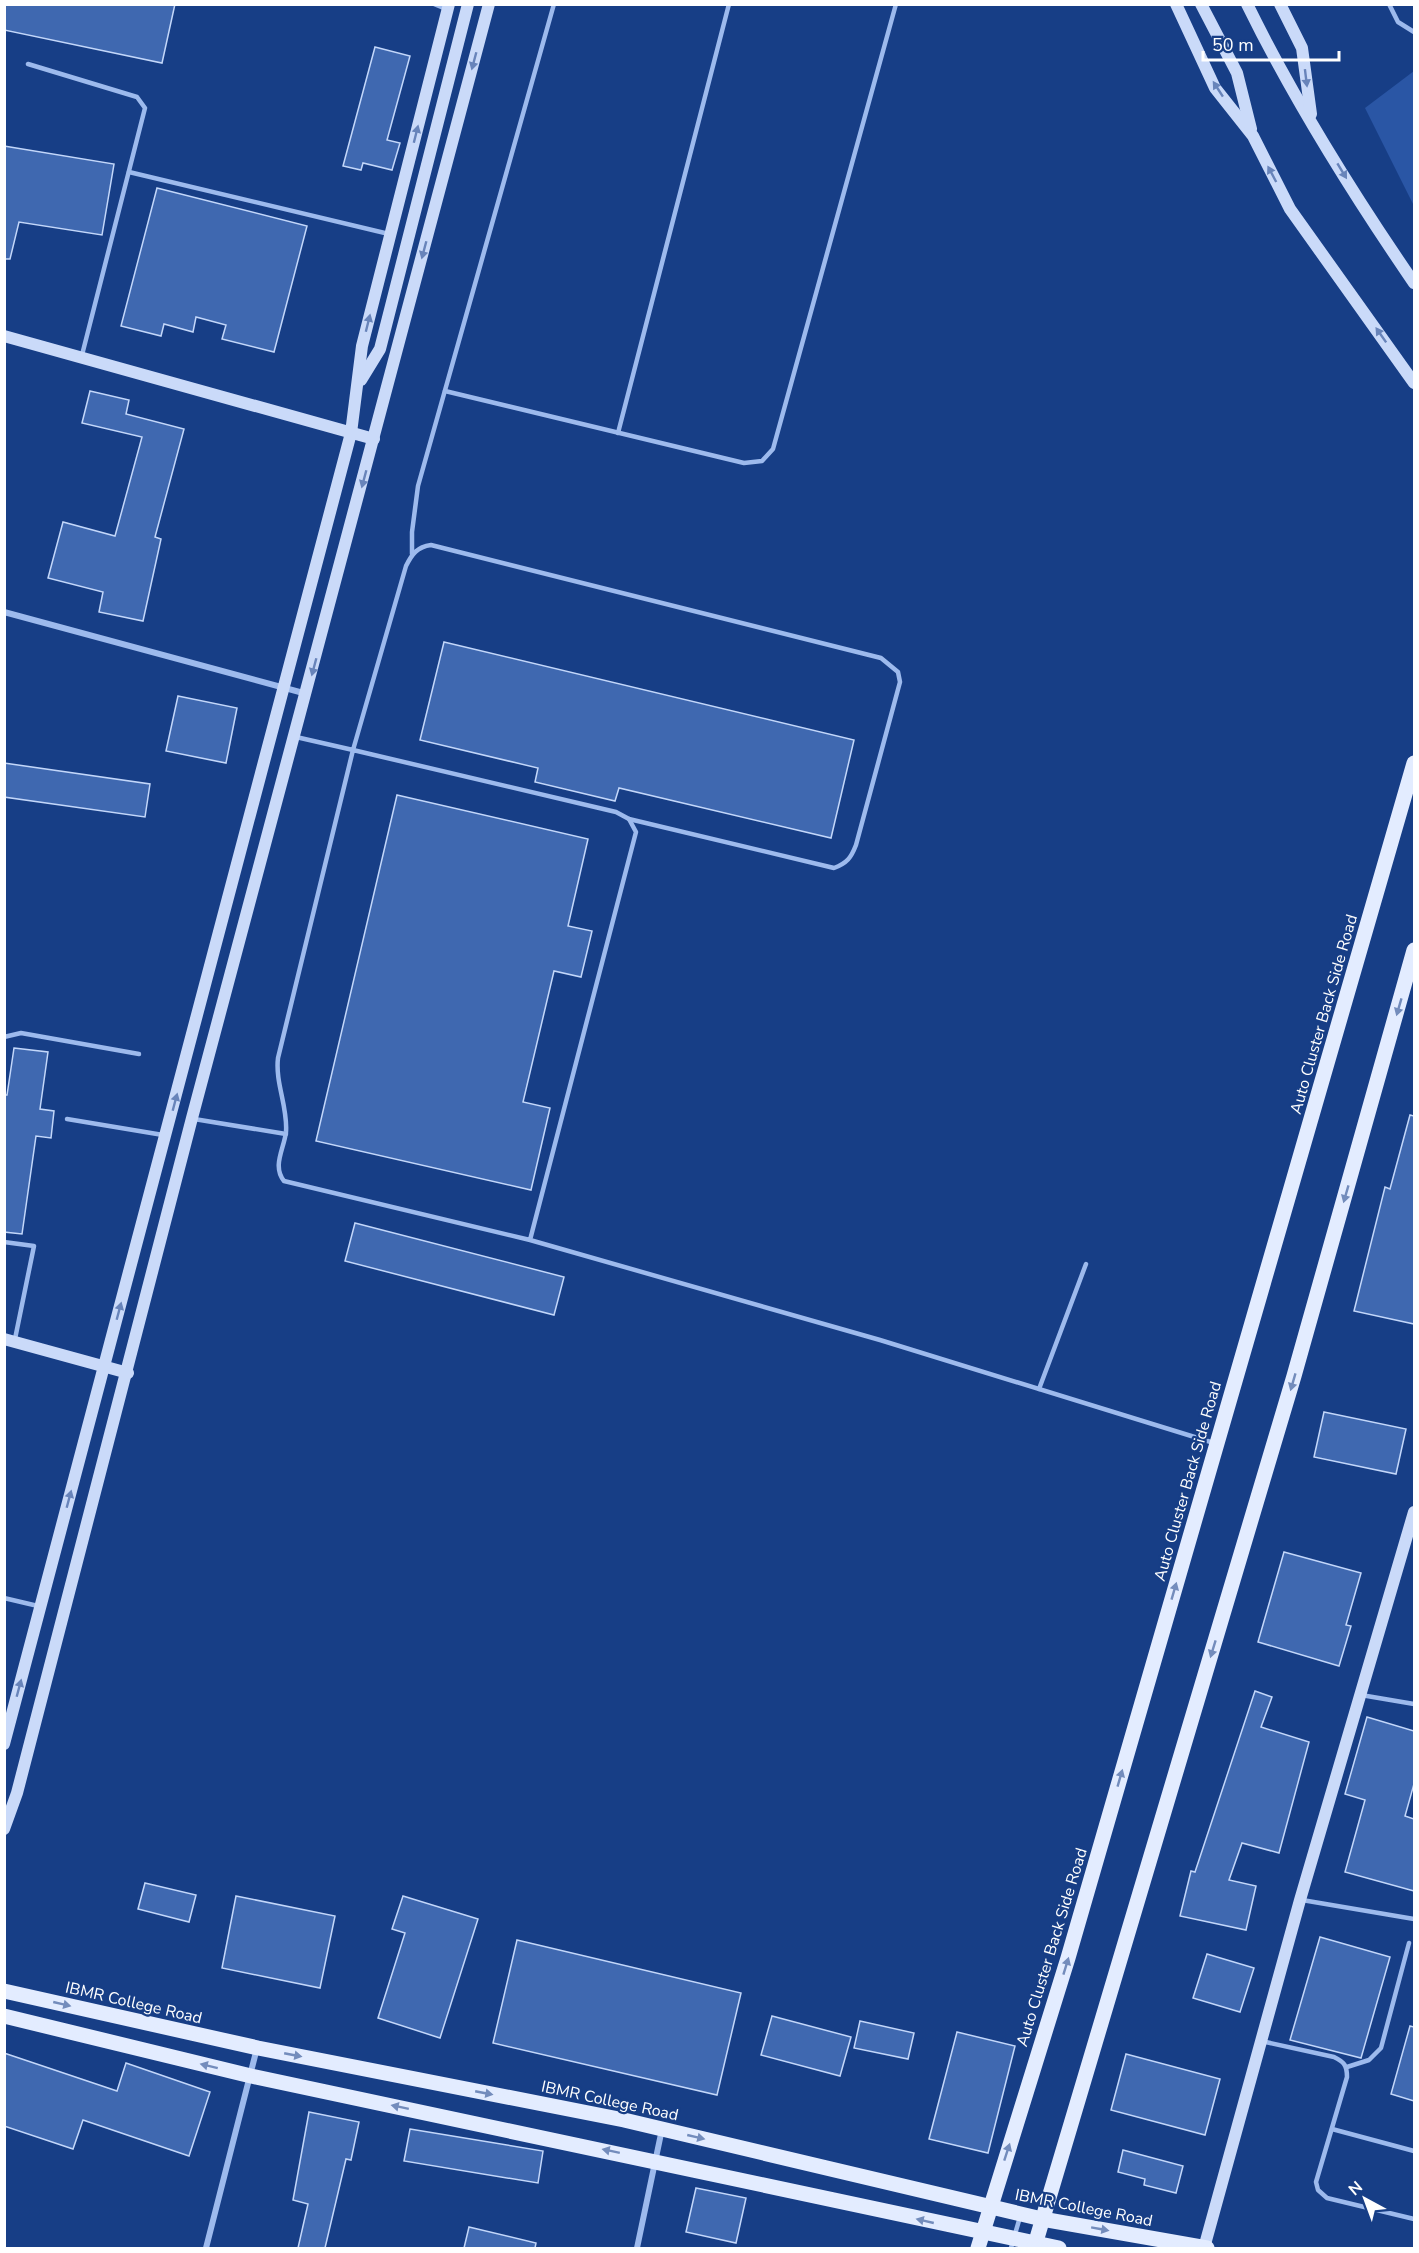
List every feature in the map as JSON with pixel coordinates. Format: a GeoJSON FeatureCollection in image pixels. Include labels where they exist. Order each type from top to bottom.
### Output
{"type":"FeatureCollection","features":[{"type":"Feature","properties":{"kind":"main road"},"geometry":{"type":"LineString","coordinates":[[360,381],[380,349],[468,4]]}},
{"type":"Feature","properties":{"kind":"main road"},"geometry":{"type":"LineString","coordinates":[[4,1829],[17,1794],[192,1118],[296,736],[489,4]]}},
{"type":"Feature","properties":{"kind":"main road"},"geometry":{"type":"LineString","coordinates":[[1176,4],[1215,88],[1253,136],[1290,208],[1414,383]]}},
{"type":"Feature","properties":{"kind":"main road"},"geometry":{"type":"LineString","coordinates":[[1201,4],[1237,73],[1253,136]]}},
{"type":"Feature","properties":{"kind":"main road"},"geometry":{"type":"LineString","coordinates":[[1247,4],[1265,40],[1367,214],[1414,284]]}},
{"type":"Feature","properties":{"kind":"main road"},"geometry":{"type":"LineString","coordinates":[[1280,4],[1302,48],[1312,121]]}},
{"type":"Feature","properties":{"kind":"main road"},"geometry":{"type":"LineString","coordinates":[[4,1744],[351,433],[360,381],[362,346],[449,7]]}},
{"type":"Feature","properties":{"kind":"main road"},"geometry":{"type":"LineString","coordinates":[[4,336],[374,440]]}},
{"type":"Feature","properties":{"kind":"main road","name":"Auto Cluster Back Side Road"},"geometry":{"type":"LineString","coordinates":[[980,2241],[1068,1958],[1414,763]]}},
{"type":"Feature","properties":{"kind":"main road"},"geometry":{"type":"LineString","coordinates":[[1035,2247],[1294,1376],[1414,950]]}},
{"type":"Feature","properties":{"kind":"main road"},"geometry":{"type":"LineString","coordinates":[[160,1156],[181,1162]]}},
{"type":"Feature","properties":{"kind":"main road"},"geometry":{"type":"LineString","coordinates":[[10,1341],[128,1372]]}},
{"type":"Feature","properties":{"kind":"main road"},"geometry":{"type":"LineString","coordinates":[[1205,2248],[1260,2041],[1358,1694],[1414,1512]]}},
{"type":"Feature","properties":{"kind":"main road","name":"IBMR College Road"},"geometry":{"type":"LineString","coordinates":[[4,1991],[258,2048],[662,2129],[1042,2219],[1205,2248]]}},
{"type":"Feature","properties":{"kind":"main road"},"geometry":{"type":"LineString","coordinates":[[4,2016],[250,2076],[655,2161],[980,2241],[1059,2248]]}},
{"type":"Feature","properties":{"kind":"street"},"geometry":{"type":"LineString","coordinates":[[4,612],[307,694]]}},
{"type":"Feature","properties":{"kind":"street"},"geometry":{"type":"LineString","coordinates":[[206,2248],[258,2048]]}},
{"type":"Feature","properties":{"kind":"street"},"geometry":{"type":"LineString","coordinates":[[637,2248],[662,2129]]}},
{"type":"Feature","properties":{"kind":"lane"},"geometry":{"type":"LineString","coordinates":[[434,4],[449,7]]}},
{"type":"Feature","properties":{"kind":"lane"},"geometry":{"type":"LineString","coordinates":[[412,554],[411,532],[418,486],[554,4]]}},
{"type":"Feature","properties":{"kind":"lane"},"geometry":{"type":"LineString","coordinates":[[618,433],[729,4]]}},
{"type":"Feature","properties":{"kind":"lane"},"geometry":{"type":"LineString","coordinates":[[445,391],[744,463],[762,461],[773,449],[896,4]]}},
{"type":"Feature","properties":{"kind":"lane"},"geometry":{"type":"LineString","coordinates":[[1389,4],[1398,22],[1414,32]]}},
{"type":"Feature","properties":{"kind":"lane"},"geometry":{"type":"LineString","coordinates":[[28,64],[137,97],[145,108],[82,358]]}},
{"type":"Feature","properties":{"kind":"lane"},"geometry":{"type":"LineString","coordinates":[[129,172],[390,235]]}},
{"type":"Feature","properties":{"kind":"lane"},"geometry":{"type":"LineString","coordinates":[[296,736],[353,750],[616,812],[629,819],[834,868],[844,864],[851,857],[856,846],[900,682],[898,672],[881,658],[431,545],[421,547],[412,554],[406,566],[353,750],[278,1058],[277,1069],[286,1134],[277,1169],[284,1181],[530,1240],[880,1340],[1217,1443]]}},
{"type":"Feature","properties":{"kind":"lane"},"geometry":{"type":"LineString","coordinates":[[530,1240],[634,842],[636,831],[629,819]]}},
{"type":"Feature","properties":{"kind":"lane"},"geometry":{"type":"LineString","coordinates":[[4,1037],[21,1033],[139,1054]]}},
{"type":"Feature","properties":{"kind":"lane"},"geometry":{"type":"LineString","coordinates":[[192,1118],[286,1134]]}},
{"type":"Feature","properties":{"kind":"lane"},"geometry":{"type":"LineString","coordinates":[[67,1119],[166,1136]]}},
{"type":"Feature","properties":{"kind":"lane"},"geometry":{"type":"LineString","coordinates":[[4,1242],[34,1246],[10,1341]]}},
{"type":"Feature","properties":{"kind":"lane"},"geometry":{"type":"LineString","coordinates":[[1039,1389],[1086,1264]]}},
{"type":"Feature","properties":{"kind":"lane"},"geometry":{"type":"LineString","coordinates":[[4,1598],[41,1606]]}},
{"type":"Feature","properties":{"kind":"lane"},"geometry":{"type":"LineString","coordinates":[[1358,1694],[1414,1704]]}},
{"type":"Feature","properties":{"kind":"lane"},"geometry":{"type":"LineString","coordinates":[[1300,1900],[1414,1919]]}},
{"type":"Feature","properties":{"kind":"lane"},"geometry":{"type":"LineString","coordinates":[[1347,2067],[1369,2060],[1381,2048],[1409,1943]]}},
{"type":"Feature","properties":{"kind":"lane"},"geometry":{"type":"LineString","coordinates":[[1260,2041],[1334,2056],[1343,2061],[1347,2067],[1347,2077],[1316,2182],[1322,2194],[1414,2219]]}},
{"type":"Feature","properties":{"kind":"lane"},"geometry":{"type":"LineString","coordinates":[[1332,2129],[1414,2151]]}},
{"type":"Feature","properties":{"kind":"lane"},"geometry":{"type":"LineString","coordinates":[[1012,2244],[1020,2214]]}},
{"type":"Feature","properties":{"kind":"shaded area"},"geometry":{"type":"Polygon","coordinates":[[[1414,71],[1414,206],[1365,108],[1414,71]]]}},
{"type":"Feature","properties":{"kind":"building"},"geometry":{"type":"Polygon","coordinates":[[[4,4],[175,4],[162,63],[4,30],[4,4]]]}},
{"type":"Feature","properties":{"kind":"building"},"geometry":{"type":"Polygon","coordinates":[[[375,47],[410,56],[387,140],[400,143],[392,170],[363,163],[361,170],[343,166],[375,47]]]}},
{"type":"Feature","properties":{"kind":"building"},"geometry":{"type":"Polygon","coordinates":[[[4,146],[114,164],[102,235],[19,222],[10,259],[4,259],[4,146]]]}},
{"type":"Feature","properties":{"kind":"building"},"geometry":{"type":"Polygon","coordinates":[[[157,188],[307,226],[274,352],[222,339],[226,325],[196,317],[193,332],[164,324],[161,336],[121,326],[157,188]]]}},
{"type":"Feature","properties":{"kind":"building"},"geometry":{"type":"Polygon","coordinates":[[[90,391],[129,400],[126,414],[184,429],[155,537],[161,539],[143,621],[99,612],[103,592],[48,578],[63,522],[115,536],[142,437],[82,423],[90,391]]]}},
{"type":"Feature","properties":{"kind":"building"},"geometry":{"type":"Polygon","coordinates":[[[444,642],[854,740],[831,838],[619,788],[615,801],[535,782],[538,768],[420,740],[444,642]]]}},
{"type":"Feature","properties":{"kind":"building"},"geometry":{"type":"Polygon","coordinates":[[[178,696],[237,708],[226,763],[166,751],[178,696]]]}},
{"type":"Feature","properties":{"kind":"building"},"geometry":{"type":"Polygon","coordinates":[[[4,763],[150,784],[145,817],[4,797],[4,763]]]}},
{"type":"Feature","properties":{"kind":"building"},"geometry":{"type":"Polygon","coordinates":[[[397,795],[588,839],[568,926],[592,931],[581,977],[554,971],[523,1102],[550,1108],[531,1190],[316,1141],[397,795]]]}},
{"type":"Feature","properties":{"kind":"building"},"geometry":{"type":"Polygon","coordinates":[[[14,1048],[48,1052],[40,1109],[54,1111],[51,1138],[36,1136],[22,1234],[4,1232],[4,1095],[7,1095],[14,1048]]]}},
{"type":"Feature","properties":{"kind":"building"},"geometry":{"type":"Polygon","coordinates":[[[1410,1115],[1414,1116],[1414,1324],[1354,1311],[1385,1187],[1390,1189],[1410,1115]]]}},
{"type":"Feature","properties":{"kind":"building"},"geometry":{"type":"Polygon","coordinates":[[[355,1223],[564,1277],[554,1315],[345,1261],[355,1223]]]}},
{"type":"Feature","properties":{"kind":"building"},"geometry":{"type":"Polygon","coordinates":[[[1324,1412],[1406,1429],[1396,1474],[1314,1457],[1324,1412]]]}},
{"type":"Feature","properties":{"kind":"building"},"geometry":{"type":"Polygon","coordinates":[[[1284,1552],[1361,1573],[1346,1625],[1351,1626],[1339,1666],[1258,1642],[1284,1552]]]}},
{"type":"Feature","properties":{"kind":"building"},"geometry":{"type":"Polygon","coordinates":[[[1255,1691],[1272,1697],[1261,1727],[1309,1742],[1279,1853],[1242,1843],[1229,1880],[1256,1886],[1246,1930],[1180,1916],[1191,1871],[1195,1872],[1255,1691]]]}},
{"type":"Feature","properties":{"kind":"building"},"geometry":{"type":"Polygon","coordinates":[[[1367,1717],[1414,1731],[1414,1784],[1405,1816],[1414,1819],[1414,1891],[1345,1872],[1365,1800],[1345,1794],[1367,1717]]]}},
{"type":"Feature","properties":{"kind":"building"},"geometry":{"type":"Polygon","coordinates":[[[145,1883],[196,1895],[189,1922],[138,1909],[145,1883]]]}},
{"type":"Feature","properties":{"kind":"building"},"geometry":{"type":"Polygon","coordinates":[[[236,1896],[335,1916],[320,1988],[222,1968],[236,1896]]]}},
{"type":"Feature","properties":{"kind":"building"},"geometry":{"type":"Polygon","coordinates":[[[403,1896],[478,1919],[440,2038],[378,2018],[405,1933],[392,1929],[403,1896]]]}},
{"type":"Feature","properties":{"kind":"building"},"geometry":{"type":"Polygon","coordinates":[[[1320,1937],[1390,1957],[1361,2058],[1290,2040],[1320,1937]]]}},
{"type":"Feature","properties":{"kind":"building"},"geometry":{"type":"Polygon","coordinates":[[[517,1940],[741,1993],[717,2095],[493,2043],[517,1940]]]}},
{"type":"Feature","properties":{"kind":"building"},"geometry":{"type":"Polygon","coordinates":[[[1207,1954],[1254,1968],[1240,2012],[1193,1998],[1207,1954]]]}},
{"type":"Feature","properties":{"kind":"building"},"geometry":{"type":"Polygon","coordinates":[[[772,2016],[851,2037],[840,2076],[761,2055],[772,2016]]]}},
{"type":"Feature","properties":{"kind":"building"},"geometry":{"type":"Polygon","coordinates":[[[860,2021],[914,2033],[908,2059],[854,2048],[860,2021]]]}},
{"type":"Feature","properties":{"kind":"building"},"geometry":{"type":"Polygon","coordinates":[[[1410,2026],[1414,2027],[1414,2101],[1391,2094],[1410,2026]]]}},
{"type":"Feature","properties":{"kind":"building"},"geometry":{"type":"Polygon","coordinates":[[[957,2032],[1015,2046],[988,2153],[929,2139],[957,2032]]]}},
{"type":"Feature","properties":{"kind":"building"},"geometry":{"type":"Polygon","coordinates":[[[4,2053],[117,2091],[126,2063],[210,2092],[189,2156],[83,2120],[73,2149],[4,2126],[4,2053]]]}},
{"type":"Feature","properties":{"kind":"building"},"geometry":{"type":"Polygon","coordinates":[[[1126,2054],[1220,2079],[1205,2135],[1111,2110],[1126,2054]]]}},
{"type":"Feature","properties":{"kind":"building"},"geometry":{"type":"Polygon","coordinates":[[[309,2112],[359,2122],[351,2160],[346,2159],[325,2248],[298,2248],[308,2204],[293,2200],[309,2112]]]}},
{"type":"Feature","properties":{"kind":"building"},"geometry":{"type":"Polygon","coordinates":[[[410,2129],[543,2151],[538,2183],[404,2161],[410,2129]]]}},
{"type":"Feature","properties":{"kind":"building"},"geometry":{"type":"Polygon","coordinates":[[[1123,2150],[1183,2166],[1176,2193],[1144,2185],[1145,2179],[1118,2172],[1123,2150]]]}},
{"type":"Feature","properties":{"kind":"building"},"geometry":{"type":"Polygon","coordinates":[[[696,2188],[746,2198],[736,2243],[686,2232],[696,2188]]]}},
{"type":"Feature","properties":{"kind":"building"},"geometry":{"type":"Polygon","coordinates":[[[469,2227],[536,2243],[535,2248],[464,2248],[469,2227]]]}}]}
